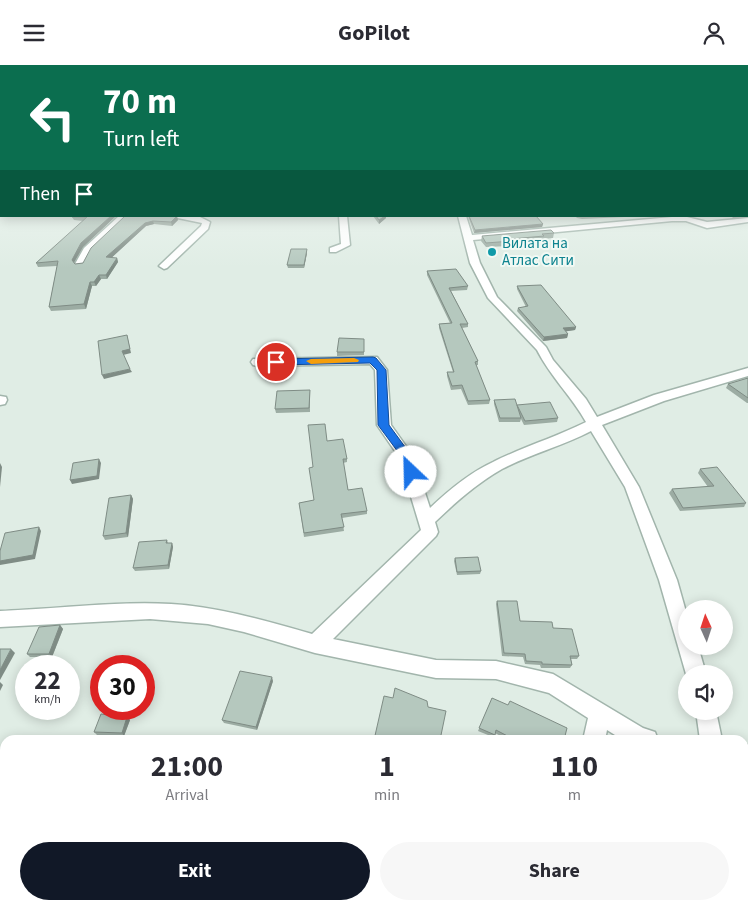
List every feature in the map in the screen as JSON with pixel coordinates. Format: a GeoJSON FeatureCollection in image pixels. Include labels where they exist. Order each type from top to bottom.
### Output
{"type":"FeatureCollection","features":[{"type":"Feature","properties":{"kind":"street"},"geometry":{"type":"LineString","coordinates":[[80,264],[88,250],[123,217]]}},
{"type":"Feature","properties":{"kind":"street"},"geometry":{"type":"LineString","coordinates":[[164,266],[205,227],[206,222],[195,218],[184,217]]}},
{"type":"Feature","properties":{"kind":"street"},"geometry":{"type":"LineString","coordinates":[[333,250],[346,245],[343,217]]}},
{"type":"Feature","properties":{"kind":"street"},"geometry":{"type":"LineString","coordinates":[[462,217],[475,263],[493,298],[542,349],[548,361],[580,402],[632,487],[668,580],[678,614]]}},
{"type":"Feature","properties":{"kind":"street"},"geometry":{"type":"LineString","coordinates":[[467,237],[672,219],[687,219],[712,225],[748,220]]}},
{"type":"Feature","properties":{"kind":"street"},"geometry":{"type":"LineString","coordinates":[[257,363],[373,360],[381,370],[384,425],[406,455],[430,532],[361,597],[315,644]]}},
{"type":"Feature","properties":{"kind":"street"},"geometry":{"type":"LineString","coordinates":[[426,521],[462,487],[498,465],[564,439],[607,417],[659,398],[748,371]]}},
{"type":"Feature","properties":{"kind":"street"},"geometry":{"type":"LineString","coordinates":[[0,619],[37,619],[120,612],[172,612],[242,623],[315,644],[436,669],[496,670],[553,684],[634,735]]}},
{"type":"Feature","properties":{"kind":"street"},"geometry":{"type":"LineString","coordinates":[[595,735],[599,714]]}},
{"type":"Feature","properties":{"kind":"street"},"geometry":{"type":"LineString","coordinates":[[708,720],[710,735]]}},
{"type":"Feature","properties":{"kind":"building"},"geometry":{"type":"Polygon","coordinates":[[[87,217],[110,217],[81,243],[72,260],[75,264],[83,263],[91,248],[124,217],[176,217],[171,222],[153,221],[145,223],[106,257],[117,258],[106,275],[99,275],[94,282],[90,282],[84,304],[49,307],[58,261],[36,263],[87,217]]]}},
{"type":"Feature","properties":{"kind":"building"},"geometry":{"type":"Polygon","coordinates":[[[469,217],[537,217],[543,224],[475,230],[469,217]]]}},
{"type":"Feature","properties":{"kind":"building"},"geometry":{"type":"Polygon","coordinates":[[[551,230],[554,233],[542,234],[544,236],[511,239],[512,241],[486,243],[482,236],[551,230]]]}},
{"type":"Feature","properties":{"kind":"building"},"geometry":{"type":"Polygon","coordinates":[[[291,249],[307,249],[304,265],[287,265],[291,249]]]}},
{"type":"Feature","properties":{"kind":"building"},"geometry":{"type":"Polygon","coordinates":[[[456,269],[468,286],[449,288],[468,324],[460,324],[478,361],[475,362],[490,400],[468,401],[462,385],[452,386],[447,372],[454,372],[439,324],[452,323],[427,271],[456,269]]]}},
{"type":"Feature","properties":{"kind":"building"},"geometry":{"type":"Polygon","coordinates":[[[541,285],[576,327],[563,328],[568,334],[544,337],[518,308],[528,306],[517,286],[541,285]]]}},
{"type":"Feature","properties":{"kind":"building"},"geometry":{"type":"Polygon","coordinates":[[[127,335],[130,349],[122,351],[130,369],[102,375],[98,341],[127,335]]]}},
{"type":"Feature","properties":{"kind":"building"},"geometry":{"type":"Polygon","coordinates":[[[339,338],[364,339],[364,352],[337,352],[339,338]]]}},
{"type":"Feature","properties":{"kind":"building"},"geometry":{"type":"Polygon","coordinates":[[[748,378],[748,398],[728,384],[748,378]]]}},
{"type":"Feature","properties":{"kind":"building"},"geometry":{"type":"Polygon","coordinates":[[[310,390],[309,408],[275,409],[277,391],[310,390]]]}},
{"type":"Feature","properties":{"kind":"building"},"geometry":{"type":"Polygon","coordinates":[[[515,399],[521,418],[500,418],[494,400],[515,399]]]}},
{"type":"Feature","properties":{"kind":"building"},"geometry":{"type":"Polygon","coordinates":[[[550,402],[558,418],[525,421],[517,405],[550,402]]]}},
{"type":"Feature","properties":{"kind":"building"},"geometry":{"type":"Polygon","coordinates":[[[325,424],[327,441],[343,439],[347,459],[343,459],[348,490],[362,488],[367,511],[341,514],[344,527],[304,533],[299,503],[314,500],[309,468],[313,467],[308,425],[325,424]]]}},
{"type":"Feature","properties":{"kind":"building"},"geometry":{"type":"Polygon","coordinates":[[[99,459],[97,476],[70,480],[73,463],[99,459]]]}},
{"type":"Feature","properties":{"kind":"building"},"geometry":{"type":"Polygon","coordinates":[[[717,467],[746,503],[683,508],[672,489],[714,486],[700,469],[717,467]]]}},
{"type":"Feature","properties":{"kind":"building"},"geometry":{"type":"Polygon","coordinates":[[[131,495],[126,533],[103,536],[109,498],[131,495]]]}},
{"type":"Feature","properties":{"kind":"building"},"geometry":{"type":"Polygon","coordinates":[[[39,527],[33,555],[0,561],[0,551],[5,533],[39,527]]]}},
{"type":"Feature","properties":{"kind":"building"},"geometry":{"type":"Polygon","coordinates":[[[167,540],[166,543],[172,543],[168,565],[133,568],[139,542],[167,540]]]}},
{"type":"Feature","properties":{"kind":"building"},"geometry":{"type":"Polygon","coordinates":[[[478,557],[481,571],[457,572],[455,558],[478,557]]]}},
{"type":"Feature","properties":{"kind":"building"},"geometry":{"type":"Polygon","coordinates":[[[497,601],[517,601],[520,621],[552,622],[553,628],[572,629],[579,656],[570,656],[572,665],[542,664],[542,662],[526,661],[525,654],[504,653],[497,601]]]}},
{"type":"Feature","properties":{"kind":"building"},"geometry":{"type":"Polygon","coordinates":[[[60,625],[49,654],[27,654],[39,627],[60,625]]]}},
{"type":"Feature","properties":{"kind":"building"},"geometry":{"type":"Polygon","coordinates":[[[0,649],[11,649],[0,670],[0,649]]]}},
{"type":"Feature","properties":{"kind":"building"},"geometry":{"type":"Polygon","coordinates":[[[240,671],[272,677],[256,727],[222,720],[240,671]]]}},
{"type":"Feature","properties":{"kind":"building"},"geometry":{"type":"Polygon","coordinates":[[[395,688],[427,701],[428,707],[446,711],[441,735],[375,735],[384,696],[393,698],[395,688]]]}},
{"type":"Feature","properties":{"kind":"building"},"geometry":{"type":"Polygon","coordinates":[[[492,698],[508,705],[510,701],[567,728],[565,735],[506,735],[496,730],[495,735],[479,728],[492,698]]]}},
{"type":"Feature","properties":{"kind":"building"},"geometry":{"type":"Polygon","coordinates":[[[99,720],[126,720],[122,733],[94,732],[99,720]]]}},
{"type":"Feature","properties":{"kind":"slow traffic"},"geometry":{"type":"LineString","coordinates":[[311,361],[354,360]]}},
{"type":"Feature","properties":{"kind":"place","name":"Вилата на Атлас Сити"},"geometry":{"type":"Point","coordinates":[492,252]}},
{"type":"Feature","properties":{"kind":"route"},"geometry":{"type":"LineString","coordinates":[[276,362],[373,360],[381,370],[384,425],[406,455],[411,472]]}}]}
